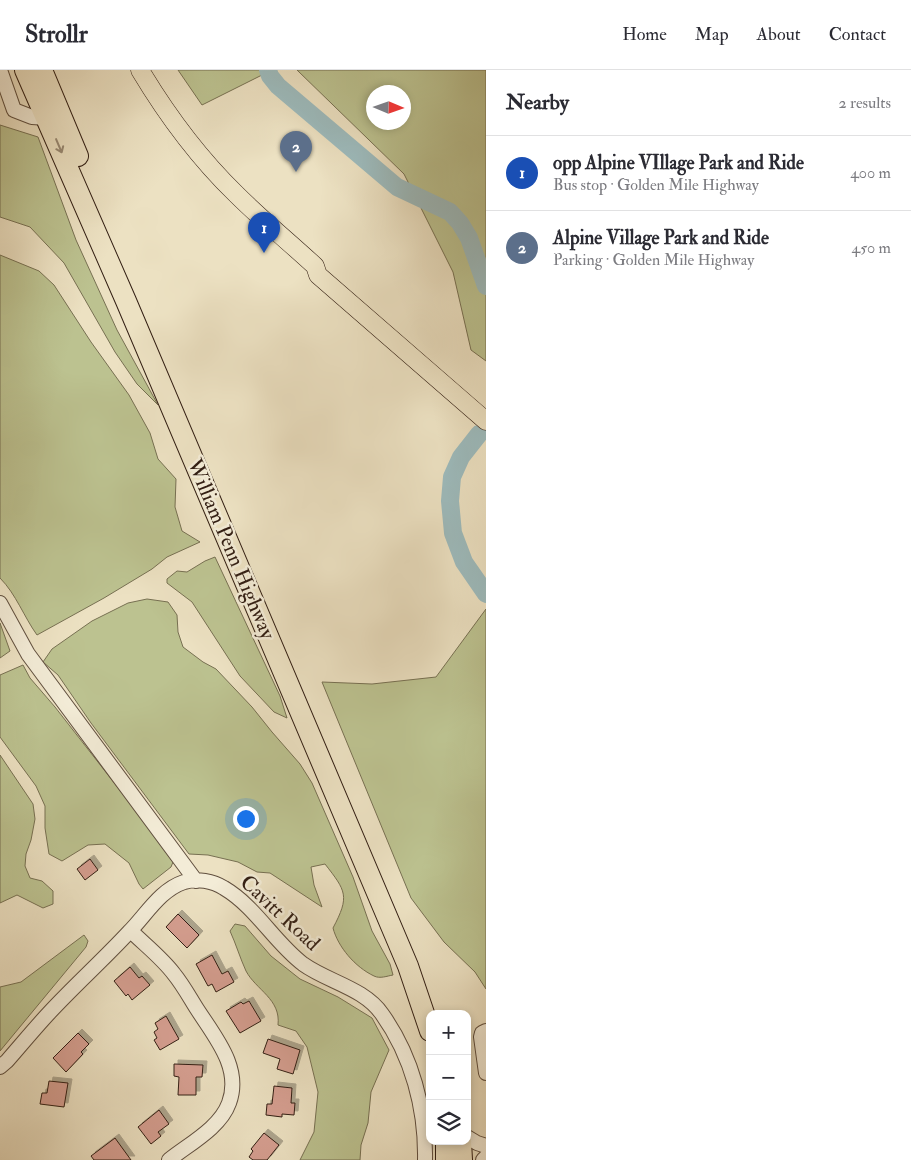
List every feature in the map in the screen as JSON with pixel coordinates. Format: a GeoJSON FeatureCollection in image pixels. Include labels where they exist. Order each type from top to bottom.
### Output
{"type":"FeatureCollection","features":[{"type":"Feature","properties":{"kind":"highway","name":"William Penn Highway"},"geometry":{"type":"LineString","coordinates":[[25,70],[126,301],[408,966],[426,1019]]}},
{"type":"Feature","properties":{"kind":"highway","name":"William Penn Highway"},"geometry":{"type":"LineString","coordinates":[[42,70],[419,962],[436,1010]]}},
{"type":"Feature","properties":{"kind":"highway"},"geometry":{"type":"LineString","coordinates":[[446,1145],[446,1160]]}},
{"type":"Feature","properties":{"kind":"highway"},"geometry":{"type":"LineString","coordinates":[[461,1145],[462,1160]]}},
{"type":"Feature","properties":{"kind":"main road"},"geometry":{"type":"LineString","coordinates":[[127,70],[175,143],[210,184],[245,219],[309,276],[318,275]]}},
{"type":"Feature","properties":{"kind":"main road"},"geometry":{"type":"LineString","coordinates":[[140,70],[168,114],[200,155],[241,200],[315,266],[318,275],[486,421]]}},
{"type":"Feature","properties":{"kind":"street"},"geometry":{"type":"LineString","coordinates":[[0,70],[14,110],[46,118]]}},
{"type":"Feature","properties":{"kind":"street"},"geometry":{"type":"LineString","coordinates":[[0,602],[28,654],[196,880]]}},
{"type":"Feature","properties":{"kind":"street"},"geometry":{"type":"LineString","coordinates":[[0,1067],[7,1062],[49,1014],[131,931],[160,897],[170,889],[187,881],[196,880]]}},
{"type":"Feature","properties":{"kind":"street","name":"Cavitt Road"},"geometry":{"type":"LineString","coordinates":[[196,880],[216,884],[224,888],[244,904],[304,964],[362,995],[377,1006],[398,1041],[414,1078],[423,1122],[425,1160]]}},
{"type":"Feature","properties":{"kind":"street"},"geometry":{"type":"LineString","coordinates":[[131,931],[174,974],[222,1047],[234,1084],[229,1103],[215,1124],[169,1160]]}},
{"type":"Feature","properties":{"kind":"street"},"geometry":{"type":"LineString","coordinates":[[486,1031],[482,1033],[481,1037],[486,1073]]}},
{"type":"Feature","properties":{"kind":"street"},"geometry":{"type":"LineString","coordinates":[[471,1140],[477,1144],[486,1146]]}},
{"type":"Feature","properties":{"kind":"street"},"geometry":{"type":"LineString","coordinates":[[483,1160],[486,1157]]}},
{"type":"Feature","properties":{"kind":"green space"},"geometry":{"type":"Polygon","coordinates":[[[178,70],[272,70],[202,105],[178,70]]]}},
{"type":"Feature","properties":{"kind":"green space"},"geometry":{"type":"Polygon","coordinates":[[[297,70],[486,70],[486,361],[471,350],[453,272],[404,174],[297,70]]]}},
{"type":"Feature","properties":{"kind":"green space"},"geometry":{"type":"Polygon","coordinates":[[[0,125],[38,137],[76,240],[117,330],[158,405],[137,384],[115,352],[64,263],[30,227],[0,217],[0,125]]]}},
{"type":"Feature","properties":{"kind":"green space"},"geometry":{"type":"Polygon","coordinates":[[[0,255],[39,271],[54,285],[91,342],[129,395],[150,433],[158,459],[176,479],[175,507],[182,531],[200,542],[167,557],[152,569],[104,598],[37,635],[11,591],[0,578],[0,255]]]}},
{"type":"Feature","properties":{"kind":"green space"},"geometry":{"type":"Polygon","coordinates":[[[215,557],[280,696],[287,718],[274,712],[240,676],[192,602],[167,583],[167,579],[177,571],[187,572],[215,557]]]}},
{"type":"Feature","properties":{"kind":"green space"},"geometry":{"type":"Polygon","coordinates":[[[147,599],[168,602],[177,615],[178,632],[183,647],[216,669],[252,707],[300,764],[312,783],[353,877],[372,931],[390,964],[393,975],[374,976],[354,962],[343,949],[333,928],[342,908],[343,894],[338,881],[325,864],[311,867],[314,885],[322,907],[270,873],[257,872],[238,862],[208,855],[189,854],[91,723],[58,675],[43,662],[52,649],[92,621],[128,603],[147,599]]]}},
{"type":"Feature","properties":{"kind":"green space"},"geometry":{"type":"Polygon","coordinates":[[[486,609],[486,989],[475,972],[444,942],[411,898],[322,682],[372,684],[436,677],[486,609]]]}},
{"type":"Feature","properties":{"kind":"green space"},"geometry":{"type":"Polygon","coordinates":[[[0,623],[10,651],[0,658],[0,623]]]}},
{"type":"Feature","properties":{"kind":"green space"},"geometry":{"type":"Polygon","coordinates":[[[23,665],[30,678],[137,812],[173,862],[171,867],[143,889],[129,863],[105,844],[88,845],[62,861],[49,854],[45,828],[45,806],[36,786],[0,737],[0,675],[23,665]]]}},
{"type":"Feature","properties":{"kind":"green space"},"geometry":{"type":"Polygon","coordinates":[[[0,755],[33,804],[35,819],[26,854],[25,866],[30,878],[42,881],[53,891],[53,904],[43,908],[17,895],[0,903],[0,755]]]}},
{"type":"Feature","properties":{"kind":"green space"},"geometry":{"type":"Polygon","coordinates":[[[235,924],[245,926],[271,956],[300,979],[338,997],[372,1018],[389,1050],[371,1092],[368,1123],[361,1145],[360,1160],[300,1160],[314,1132],[318,1092],[307,1047],[296,1031],[278,1025],[276,1008],[272,1001],[250,978],[230,931],[235,924]]]}},
{"type":"Feature","properties":{"kind":"green space"},"geometry":{"type":"Polygon","coordinates":[[[84,935],[88,941],[86,947],[0,1051],[0,987],[21,982],[84,935]]]}},
{"type":"Feature","properties":{"kind":"building"},"geometry":{"type":"Polygon","coordinates":[[[90,859],[98,870],[85,880],[77,869],[90,859]]]}},
{"type":"Feature","properties":{"kind":"building"},"geometry":{"type":"Polygon","coordinates":[[[178,914],[199,935],[187,948],[166,927],[178,914]]]}},
{"type":"Feature","properties":{"kind":"building"},"geometry":{"type":"Polygon","coordinates":[[[212,955],[222,974],[228,971],[234,982],[216,992],[212,984],[208,986],[196,964],[212,955]]]}},
{"type":"Feature","properties":{"kind":"building"},"geometry":{"type":"Polygon","coordinates":[[[130,967],[139,978],[142,976],[150,985],[132,1000],[128,994],[126,996],[114,981],[130,967]]]}},
{"type":"Feature","properties":{"kind":"building"},"geometry":{"type":"Polygon","coordinates":[[[249,1001],[261,1021],[240,1033],[226,1011],[241,1002],[243,1004],[249,1001]]]}},
{"type":"Feature","properties":{"kind":"building"},"geometry":{"type":"Polygon","coordinates":[[[166,1016],[179,1039],[160,1050],[154,1040],[157,1038],[154,1032],[158,1029],[155,1023],[166,1016]]]}},
{"type":"Feature","properties":{"kind":"building"},"geometry":{"type":"Polygon","coordinates":[[[78,1033],[89,1044],[81,1052],[83,1054],[66,1072],[53,1058],[78,1033]]]}},
{"type":"Feature","properties":{"kind":"building"},"geometry":{"type":"Polygon","coordinates":[[[268,1039],[300,1050],[293,1074],[277,1069],[280,1059],[263,1053],[268,1039]]]}},
{"type":"Feature","properties":{"kind":"building"},"geometry":{"type":"Polygon","coordinates":[[[174,1064],[203,1065],[202,1077],[196,1077],[196,1095],[178,1095],[179,1077],[174,1076],[174,1064]]]}},
{"type":"Feature","properties":{"kind":"building"},"geometry":{"type":"Polygon","coordinates":[[[49,1081],[68,1083],[64,1107],[40,1104],[42,1093],[47,1093],[49,1081]]]}},
{"type":"Feature","properties":{"kind":"building"},"geometry":{"type":"Polygon","coordinates":[[[274,1086],[292,1088],[291,1103],[295,1103],[294,1115],[282,1114],[282,1117],[266,1115],[267,1104],[272,1104],[274,1086]]]}},
{"type":"Feature","properties":{"kind":"building"},"geometry":{"type":"Polygon","coordinates":[[[159,1110],[169,1124],[158,1132],[161,1136],[151,1144],[138,1127],[159,1110]]]}},
{"type":"Feature","properties":{"kind":"building"},"geometry":{"type":"Polygon","coordinates":[[[264,1133],[279,1145],[267,1160],[253,1160],[249,1157],[253,1151],[251,1149],[264,1133]]]}},
{"type":"Feature","properties":{"kind":"building"},"geometry":{"type":"Polygon","coordinates":[[[115,1138],[131,1160],[94,1160],[91,1156],[115,1138]]]}},
{"type":"Feature","properties":{"kind":"waterway"},"geometry":{"type":"LineString","coordinates":[[268,70],[278,86],[397,187],[450,212],[460,223],[469,238],[486,286]]}},
{"type":"Feature","properties":{"kind":"waterway"},"geometry":{"type":"LineString","coordinates":[[479,434],[461,457],[452,477],[450,501],[453,533],[464,562],[486,594]]}},
{"type":"Feature","properties":{"kind":"place","name":"Alpine Village Park and Ride"},"geometry":{"type":"Point","coordinates":[296,172]}},
{"type":"Feature","properties":{"kind":"place","name":"opp Alpine VIllage Park and Ride"},"geometry":{"type":"Point","coordinates":[264,253]}}]}
